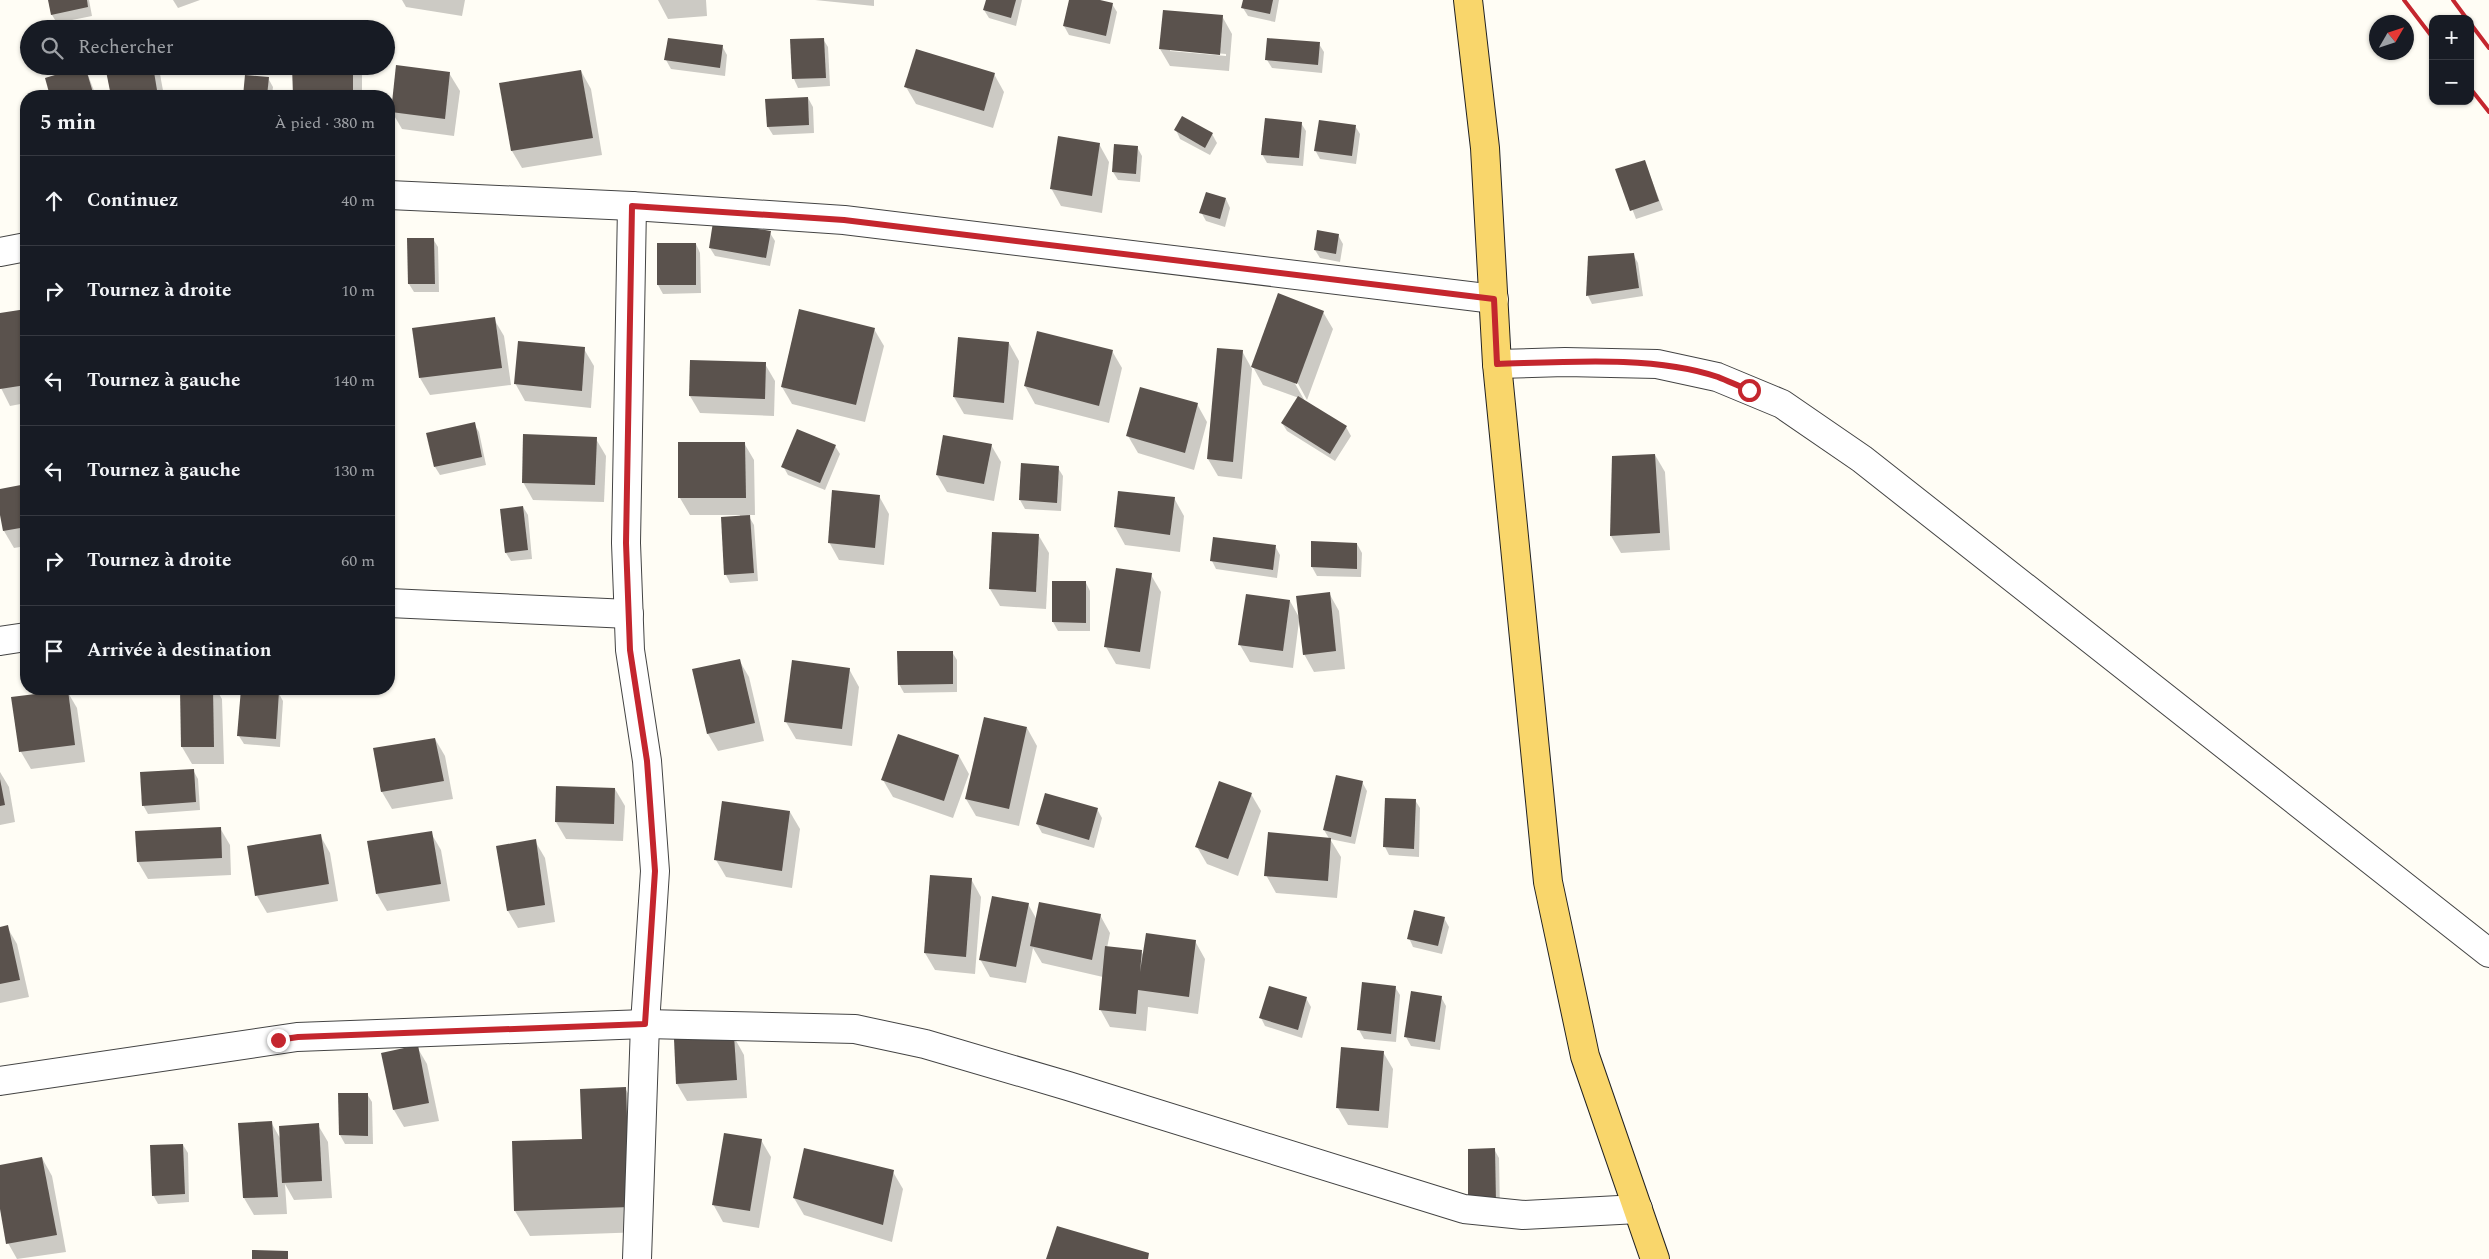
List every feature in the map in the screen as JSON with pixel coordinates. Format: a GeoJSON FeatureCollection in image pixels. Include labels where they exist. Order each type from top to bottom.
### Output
{"type":"FeatureCollection","features":[{"type":"Feature","properties":{"kind":"main road"},"geometry":{"type":"LineString","coordinates":[[1468,0],[1485,148],[1497,364],[1548,882],[1585,1056],[1655,1259]]}},
{"type":"Feature","properties":{"kind":"street"},"geometry":{"type":"LineString","coordinates":[[395,195],[632,206],[844,220],[1494,299]]}},
{"type":"Feature","properties":{"kind":"street"},"geometry":{"type":"LineString","coordinates":[[632,206],[626,543],[630,650],[647,761],[655,871],[645,1024],[637,1259]]}},
{"type":"Feature","properties":{"kind":"street"},"geometry":{"type":"LineString","coordinates":[[0,252],[20,248]]}},
{"type":"Feature","properties":{"kind":"street"},"geometry":{"type":"LineString","coordinates":[[1497,364],[1565,362],[1656,364],[1717,376],[1782,404],[1862,459],[2489,954]]}},
{"type":"Feature","properties":{"kind":"street"},"geometry":{"type":"LineString","coordinates":[[395,603],[629,614]]}},
{"type":"Feature","properties":{"kind":"street"},"geometry":{"type":"LineString","coordinates":[[0,641],[20,638]]}},
{"type":"Feature","properties":{"kind":"street"},"geometry":{"type":"LineString","coordinates":[[0,1081],[298,1037],[645,1024],[855,1029],[925,1044],[1068,1086],[1464,1209],[1523,1215],[1638,1209]]}},
{"type":"Feature","properties":{"kind":"building"},"geometry":{"type":"Polygon","coordinates":[[[48,0],[87,0],[88,7],[51,15],[48,0]]]}},
{"type":"Feature","properties":{"kind":"building"},"geometry":{"type":"Polygon","coordinates":[[[986,0],[1016,0],[1011,18],[983,10],[986,0]]]}},
{"type":"Feature","properties":{"kind":"building"},"geometry":{"type":"Polygon","coordinates":[[[1069,0],[1100,0],[1113,3],[1106,36],[1063,26],[1069,0]]]}},
{"type":"Feature","properties":{"kind":"building"},"geometry":{"type":"Polygon","coordinates":[[[1243,0],[1273,0],[1270,14],[1241,8],[1243,0]]]}},
{"type":"Feature","properties":{"kind":"building"},"geometry":{"type":"Polygon","coordinates":[[[1163,10],[1223,15],[1220,55],[1159,49],[1163,10]]]}},
{"type":"Feature","properties":{"kind":"building"},"geometry":{"type":"Polygon","coordinates":[[[668,38],[723,45],[720,68],[664,60],[668,38]]]}},
{"type":"Feature","properties":{"kind":"building"},"geometry":{"type":"Polygon","coordinates":[[[824,38],[826,78],[792,79],[790,39],[824,38]]]}},
{"type":"Feature","properties":{"kind":"building"},"geometry":{"type":"Polygon","coordinates":[[[1267,38],[1320,42],[1318,65],[1265,60],[1267,38]]]}},
{"type":"Feature","properties":{"kind":"building"},"geometry":{"type":"Polygon","coordinates":[[[916,49],[995,73],[984,111],[904,87],[916,49]]]}},
{"type":"Feature","properties":{"kind":"building"},"geometry":{"type":"Polygon","coordinates":[[[396,65],[450,72],[445,119],[395,113],[395,90],[393,90],[396,65]]]}},
{"type":"Feature","properties":{"kind":"building"},"geometry":{"type":"Polygon","coordinates":[[[581,70],[593,138],[511,151],[499,83],[581,70]]]}},
{"type":"Feature","properties":{"kind":"building"},"geometry":{"type":"Polygon","coordinates":[[[55,75],[88,75],[92,90],[48,90],[45,78],[55,75]]]}},
{"type":"Feature","properties":{"kind":"building"},"geometry":{"type":"Polygon","coordinates":[[[107,75],[154,75],[157,90],[110,90],[107,75]]]}},
{"type":"Feature","properties":{"kind":"building"},"geometry":{"type":"Polygon","coordinates":[[[245,75],[269,77],[268,90],[244,90],[245,75]]]}},
{"type":"Feature","properties":{"kind":"building"},"geometry":{"type":"Polygon","coordinates":[[[292,75],[353,75],[353,90],[293,90],[292,75]]]}},
{"type":"Feature","properties":{"kind":"building"},"geometry":{"type":"Polygon","coordinates":[[[808,97],[809,125],[767,127],[765,99],[808,97]]]}},
{"type":"Feature","properties":{"kind":"building"},"geometry":{"type":"Polygon","coordinates":[[[1182,116],[1213,133],[1205,148],[1174,130],[1182,116]]]}},
{"type":"Feature","properties":{"kind":"building"},"geometry":{"type":"Polygon","coordinates":[[[1265,118],[1302,122],[1299,158],[1261,155],[1265,118]]]}},
{"type":"Feature","properties":{"kind":"building"},"geometry":{"type":"Polygon","coordinates":[[[1319,120],[1356,125],[1352,156],[1314,151],[1319,120]]]}},
{"type":"Feature","properties":{"kind":"building"},"geometry":{"type":"Polygon","coordinates":[[[1058,136],[1100,143],[1092,196],[1050,189],[1058,136]]]}},
{"type":"Feature","properties":{"kind":"building"},"geometry":{"type":"Polygon","coordinates":[[[1114,144],[1138,146],[1136,174],[1112,172],[1114,144]]]}},
{"type":"Feature","properties":{"kind":"building"},"geometry":{"type":"Polygon","coordinates":[[[1645,160],[1659,201],[1630,211],[1615,169],[1645,160]]]}},
{"type":"Feature","properties":{"kind":"building"},"geometry":{"type":"Polygon","coordinates":[[[1206,192],[1226,198],[1220,219],[1199,213],[1206,192]]]}},
{"type":"Feature","properties":{"kind":"building"},"geometry":{"type":"Polygon","coordinates":[[[713,222],[771,231],[766,258],[709,248],[713,222]]]}},
{"type":"Feature","properties":{"kind":"building"},"geometry":{"type":"Polygon","coordinates":[[[1317,230],[1339,234],[1336,254],[1314,250],[1317,230]]]}},
{"type":"Feature","properties":{"kind":"building"},"geometry":{"type":"Polygon","coordinates":[[[407,238],[434,238],[435,284],[408,284],[407,238]]]}},
{"type":"Feature","properties":{"kind":"building"},"geometry":{"type":"Polygon","coordinates":[[[657,243],[696,243],[696,285],[657,285],[657,243]]]}},
{"type":"Feature","properties":{"kind":"building"},"geometry":{"type":"Polygon","coordinates":[[[1634,253],[1639,288],[1586,296],[1588,256],[1634,253]]]}},
{"type":"Feature","properties":{"kind":"building"},"geometry":{"type":"Polygon","coordinates":[[[1278,293],[1324,311],[1297,384],[1251,367],[1278,293]]]}},
{"type":"Feature","properties":{"kind":"building"},"geometry":{"type":"Polygon","coordinates":[[[799,309],[875,328],[856,405],[781,387],[799,309]]]}},
{"type":"Feature","properties":{"kind":"building"},"geometry":{"type":"Polygon","coordinates":[[[20,310],[20,386],[0,389],[0,313],[20,310]]]}},
{"type":"Feature","properties":{"kind":"building"},"geometry":{"type":"Polygon","coordinates":[[[495,317],[502,368],[419,378],[412,328],[495,317]]]}},
{"type":"Feature","properties":{"kind":"building"},"geometry":{"type":"Polygon","coordinates":[[[1037,331],[1113,350],[1099,406],[1024,386],[1037,331]]]}},
{"type":"Feature","properties":{"kind":"building"},"geometry":{"type":"Polygon","coordinates":[[[958,337],[1009,342],[1004,403],[953,397],[958,337]]]}},
{"type":"Feature","properties":{"kind":"building"},"geometry":{"type":"Polygon","coordinates":[[[518,341],[585,347],[582,391],[514,384],[518,341]]]}},
{"type":"Feature","properties":{"kind":"building"},"geometry":{"type":"Polygon","coordinates":[[[1217,348],[1243,350],[1233,462],[1207,459],[1217,348]]]}},
{"type":"Feature","properties":{"kind":"building"},"geometry":{"type":"Polygon","coordinates":[[[690,360],[766,362],[765,399],[689,396],[690,360]]]}},
{"type":"Feature","properties":{"kind":"building"},"geometry":{"type":"Polygon","coordinates":[[[1140,387],[1198,403],[1185,453],[1126,436],[1140,387]]]}},
{"type":"Feature","properties":{"kind":"building"},"geometry":{"type":"Polygon","coordinates":[[[1298,396],[1347,426],[1330,454],[1281,423],[1298,396]]]}},
{"type":"Feature","properties":{"kind":"building"},"geometry":{"type":"Polygon","coordinates":[[[475,422],[482,457],[434,467],[426,433],[475,422]]]}},
{"type":"Feature","properties":{"kind":"building"},"geometry":{"type":"Polygon","coordinates":[[[797,429],[836,445],[820,483],[781,467],[797,429]]]}},
{"type":"Feature","properties":{"kind":"building"},"geometry":{"type":"Polygon","coordinates":[[[523,434],[597,437],[595,485],[522,483],[523,434]]]}},
{"type":"Feature","properties":{"kind":"building"},"geometry":{"type":"Polygon","coordinates":[[[943,435],[992,444],[984,484],[936,475],[943,435]]]}},
{"type":"Feature","properties":{"kind":"building"},"geometry":{"type":"Polygon","coordinates":[[[678,442],[745,442],[746,498],[678,498],[678,442]]]}},
{"type":"Feature","properties":{"kind":"building"},"geometry":{"type":"Polygon","coordinates":[[[1655,454],[1660,533],[1610,536],[1612,456],[1655,454]]]}},
{"type":"Feature","properties":{"kind":"building"},"geometry":{"type":"Polygon","coordinates":[[[1021,463],[1059,466],[1057,503],[1019,500],[1021,463]]]}},
{"type":"Feature","properties":{"kind":"building"},"geometry":{"type":"Polygon","coordinates":[[[20,485],[20,528],[3,531],[0,515],[0,489],[20,485]]]}},
{"type":"Feature","properties":{"kind":"building"},"geometry":{"type":"Polygon","coordinates":[[[832,490],[880,495],[875,548],[828,543],[832,490]]]}},
{"type":"Feature","properties":{"kind":"building"},"geometry":{"type":"Polygon","coordinates":[[[1118,491],[1175,497],[1170,535],[1114,527],[1118,491]]]}},
{"type":"Feature","properties":{"kind":"building"},"geometry":{"type":"Polygon","coordinates":[[[523,506],[528,550],[505,553],[500,509],[523,506]]]}},
{"type":"Feature","properties":{"kind":"building"},"geometry":{"type":"Polygon","coordinates":[[[750,515],[754,573],[724,575],[721,517],[750,515]]]}},
{"type":"Feature","properties":{"kind":"building"},"geometry":{"type":"Polygon","coordinates":[[[992,532],[1039,534],[1036,592],[989,589],[992,532]]]}},
{"type":"Feature","properties":{"kind":"building"},"geometry":{"type":"Polygon","coordinates":[[[1213,537],[1276,545],[1273,570],[1210,561],[1213,537]]]}},
{"type":"Feature","properties":{"kind":"building"},"geometry":{"type":"Polygon","coordinates":[[[1311,541],[1357,543],[1357,569],[1311,567],[1311,541]]]}},
{"type":"Feature","properties":{"kind":"building"},"geometry":{"type":"Polygon","coordinates":[[[1116,568],[1152,573],[1140,652],[1104,647],[1116,568]]]}},
{"type":"Feature","properties":{"kind":"building"},"geometry":{"type":"Polygon","coordinates":[[[1052,581],[1086,581],[1086,623],[1052,622],[1052,581]]]}},
{"type":"Feature","properties":{"kind":"building"},"geometry":{"type":"Polygon","coordinates":[[[1330,592],[1336,651],[1303,655],[1296,596],[1330,592]]]}},
{"type":"Feature","properties":{"kind":"building"},"geometry":{"type":"Polygon","coordinates":[[[1246,594],[1290,600],[1283,651],[1238,645],[1246,594]]]}},
{"type":"Feature","properties":{"kind":"building"},"geometry":{"type":"Polygon","coordinates":[[[897,651],[953,651],[953,684],[898,685],[897,651]]]}},
{"type":"Feature","properties":{"kind":"building"},"geometry":{"type":"Polygon","coordinates":[[[740,659],[755,723],[707,734],[692,669],[740,659]]]}},
{"type":"Feature","properties":{"kind":"building"},"geometry":{"type":"Polygon","coordinates":[[[792,660],[850,668],[842,729],[784,722],[792,660]]]}},
{"type":"Feature","properties":{"kind":"building"},"geometry":{"type":"Polygon","coordinates":[[[69,695],[75,745],[19,752],[11,697],[69,695]]]}},
{"type":"Feature","properties":{"kind":"building"},"geometry":{"type":"Polygon","coordinates":[[[180,695],[213,695],[214,747],[181,747],[180,695]]]}},
{"type":"Feature","properties":{"kind":"building"},"geometry":{"type":"Polygon","coordinates":[[[240,695],[279,695],[276,739],[237,736],[240,695]]]}},
{"type":"Feature","properties":{"kind":"building"},"geometry":{"type":"Polygon","coordinates":[[[984,717],[1027,727],[1009,809],[965,799],[984,717]]]}},
{"type":"Feature","properties":{"kind":"building"},"geometry":{"type":"Polygon","coordinates":[[[898,734],[959,755],[944,801],[881,780],[898,734]]]}},
{"type":"Feature","properties":{"kind":"building"},"geometry":{"type":"Polygon","coordinates":[[[435,738],[444,781],[381,792],[373,748],[435,738]]]}},
{"type":"Feature","properties":{"kind":"building"},"geometry":{"type":"Polygon","coordinates":[[[194,769],[196,802],[142,806],[140,772],[194,769]]]}},
{"type":"Feature","properties":{"kind":"building"},"geometry":{"type":"Polygon","coordinates":[[[1336,775],[1363,781],[1351,837],[1323,830],[1336,775]]]}},
{"type":"Feature","properties":{"kind":"building"},"geometry":{"type":"Polygon","coordinates":[[[0,779],[5,805],[0,806],[0,779]]]}},
{"type":"Feature","properties":{"kind":"building"},"geometry":{"type":"Polygon","coordinates":[[[1219,781],[1252,793],[1228,859],[1195,847],[1219,781]]]}},
{"type":"Feature","properties":{"kind":"building"},"geometry":{"type":"Polygon","coordinates":[[[556,786],[615,788],[614,824],[555,822],[556,786]]]}},
{"type":"Feature","properties":{"kind":"building"},"geometry":{"type":"Polygon","coordinates":[[[1045,793],[1098,808],[1089,840],[1036,824],[1045,793]]]}},
{"type":"Feature","properties":{"kind":"building"},"geometry":{"type":"Polygon","coordinates":[[[1385,798],[1416,799],[1414,849],[1383,847],[1385,798]]]}},
{"type":"Feature","properties":{"kind":"building"},"geometry":{"type":"Polygon","coordinates":[[[722,801],[790,811],[782,871],[714,860],[722,801]]]}},
{"type":"Feature","properties":{"kind":"building"},"geometry":{"type":"Polygon","coordinates":[[[221,827],[222,858],[137,862],[135,831],[221,827]]]}},
{"type":"Feature","properties":{"kind":"building"},"geometry":{"type":"Polygon","coordinates":[[[432,831],[441,884],[376,894],[367,841],[432,831]]]}},
{"type":"Feature","properties":{"kind":"building"},"geometry":{"type":"Polygon","coordinates":[[[1268,832],[1331,838],[1328,881],[1264,876],[1268,832]]]}},
{"type":"Feature","properties":{"kind":"building"},"geometry":{"type":"Polygon","coordinates":[[[321,834],[329,884],[255,896],[247,846],[321,834]]]}},
{"type":"Feature","properties":{"kind":"building"},"geometry":{"type":"Polygon","coordinates":[[[536,839],[545,905],[507,911],[496,846],[536,839]]]}},
{"type":"Feature","properties":{"kind":"building"},"geometry":{"type":"Polygon","coordinates":[[[930,875],[972,878],[966,957],[924,953],[930,875]]]}},
{"type":"Feature","properties":{"kind":"building"},"geometry":{"type":"Polygon","coordinates":[[[992,896],[1029,903],[1016,967],[979,960],[992,896]]]}},
{"type":"Feature","properties":{"kind":"building"},"geometry":{"type":"Polygon","coordinates":[[[1039,902],[1101,914],[1092,960],[1030,946],[1039,902]]]}},
{"type":"Feature","properties":{"kind":"building"},"geometry":{"type":"Polygon","coordinates":[[[1414,910],[1445,917],[1438,946],[1407,939],[1414,910]]]}},
{"type":"Feature","properties":{"kind":"building"},"geometry":{"type":"Polygon","coordinates":[[[8,925],[20,980],[0,984],[0,927],[8,925]]]}},
{"type":"Feature","properties":{"kind":"building"},"geometry":{"type":"Polygon","coordinates":[[[1146,933],[1196,940],[1189,997],[1138,990],[1136,1014],[1099,1010],[1105,946],[1142,950],[1140,972],[1146,933]]]}},
{"type":"Feature","properties":{"kind":"building"},"geometry":{"type":"Polygon","coordinates":[[[1362,982],[1396,986],[1391,1034],[1357,1030],[1362,982]]]}},
{"type":"Feature","properties":{"kind":"building"},"geometry":{"type":"Polygon","coordinates":[[[1269,986],[1307,997],[1298,1030],[1259,1018],[1269,986]]]}},
{"type":"Feature","properties":{"kind":"building"},"geometry":{"type":"Polygon","coordinates":[[[1411,991],[1442,996],[1435,1042],[1404,1037],[1411,991]]]}},
{"type":"Feature","properties":{"kind":"building"},"geometry":{"type":"Polygon","coordinates":[[[734,1036],[737,1080],[676,1084],[674,1039],[734,1036]]]}},
{"type":"Feature","properties":{"kind":"building"},"geometry":{"type":"Polygon","coordinates":[[[418,1045],[429,1103],[393,1110],[381,1053],[418,1045]]]}},
{"type":"Feature","properties":{"kind":"building"},"geometry":{"type":"Polygon","coordinates":[[[1341,1047],[1384,1051],[1379,1111],[1336,1108],[1341,1047]]]}},
{"type":"Feature","properties":{"kind":"building"},"geometry":{"type":"Polygon","coordinates":[[[626,1087],[630,1207],[514,1211],[512,1141],[582,1139],[580,1089],[626,1087]]]}},
{"type":"Feature","properties":{"kind":"building"},"geometry":{"type":"Polygon","coordinates":[[[338,1093],[368,1093],[368,1136],[339,1135],[338,1093]]]}},
{"type":"Feature","properties":{"kind":"building"},"geometry":{"type":"Polygon","coordinates":[[[272,1121],[278,1197],[243,1198],[238,1123],[272,1121]]]}},
{"type":"Feature","properties":{"kind":"building"},"geometry":{"type":"Polygon","coordinates":[[[319,1123],[322,1181],[282,1183],[279,1126],[319,1123]]]}},
{"type":"Feature","properties":{"kind":"building"},"geometry":{"type":"Polygon","coordinates":[[[724,1133],[762,1139],[750,1211],[712,1205],[724,1133]]]}},
{"type":"Feature","properties":{"kind":"building"},"geometry":{"type":"Polygon","coordinates":[[[183,1144],[185,1194],[152,1196],[150,1145],[183,1144]]]}},
{"type":"Feature","properties":{"kind":"building"},"geometry":{"type":"Polygon","coordinates":[[[804,1148],[894,1170],[883,1225],[793,1198],[804,1148]]]}},
{"type":"Feature","properties":{"kind":"building"},"geometry":{"type":"Polygon","coordinates":[[[1495,1148],[1496,1203],[1468,1203],[1468,1149],[1495,1148]]]}},
{"type":"Feature","properties":{"kind":"building"},"geometry":{"type":"Polygon","coordinates":[[[42,1157],[57,1235],[6,1244],[0,1209],[0,1165],[42,1157]]]}},
{"type":"Feature","properties":{"kind":"building"},"geometry":{"type":"Polygon","coordinates":[[[1057,1226],[1149,1253],[1148,1259],[1046,1259],[1057,1226]]]}},
{"type":"Feature","properties":{"kind":"building"},"geometry":{"type":"Polygon","coordinates":[[[252,1250],[288,1251],[288,1259],[252,1259],[252,1250]]]}},
{"type":"Feature","properties":{"kind":"railway"},"geometry":{"type":"LineString","coordinates":[[2404,0],[2429,33]]}},
{"type":"Feature","properties":{"kind":"railway"},"geometry":{"type":"LineString","coordinates":[[2453,0],[2464,15]]}},
{"type":"Feature","properties":{"kind":"railway"},"geometry":{"type":"LineString","coordinates":[[2474,28],[2489,48]]}},
{"type":"Feature","properties":{"kind":"railway"},"geometry":{"type":"LineString","coordinates":[[2474,93],[2489,112]]}},
{"type":"Feature","properties":{"kind":"route"},"geometry":{"type":"LineString","coordinates":[[278,1040],[298,1037],[645,1024],[655,871],[647,761],[630,650],[626,543],[632,206],[844,220],[1494,299],[1497,364],[1565,362],[1656,364],[1717,376],[1749,390]]}}]}
